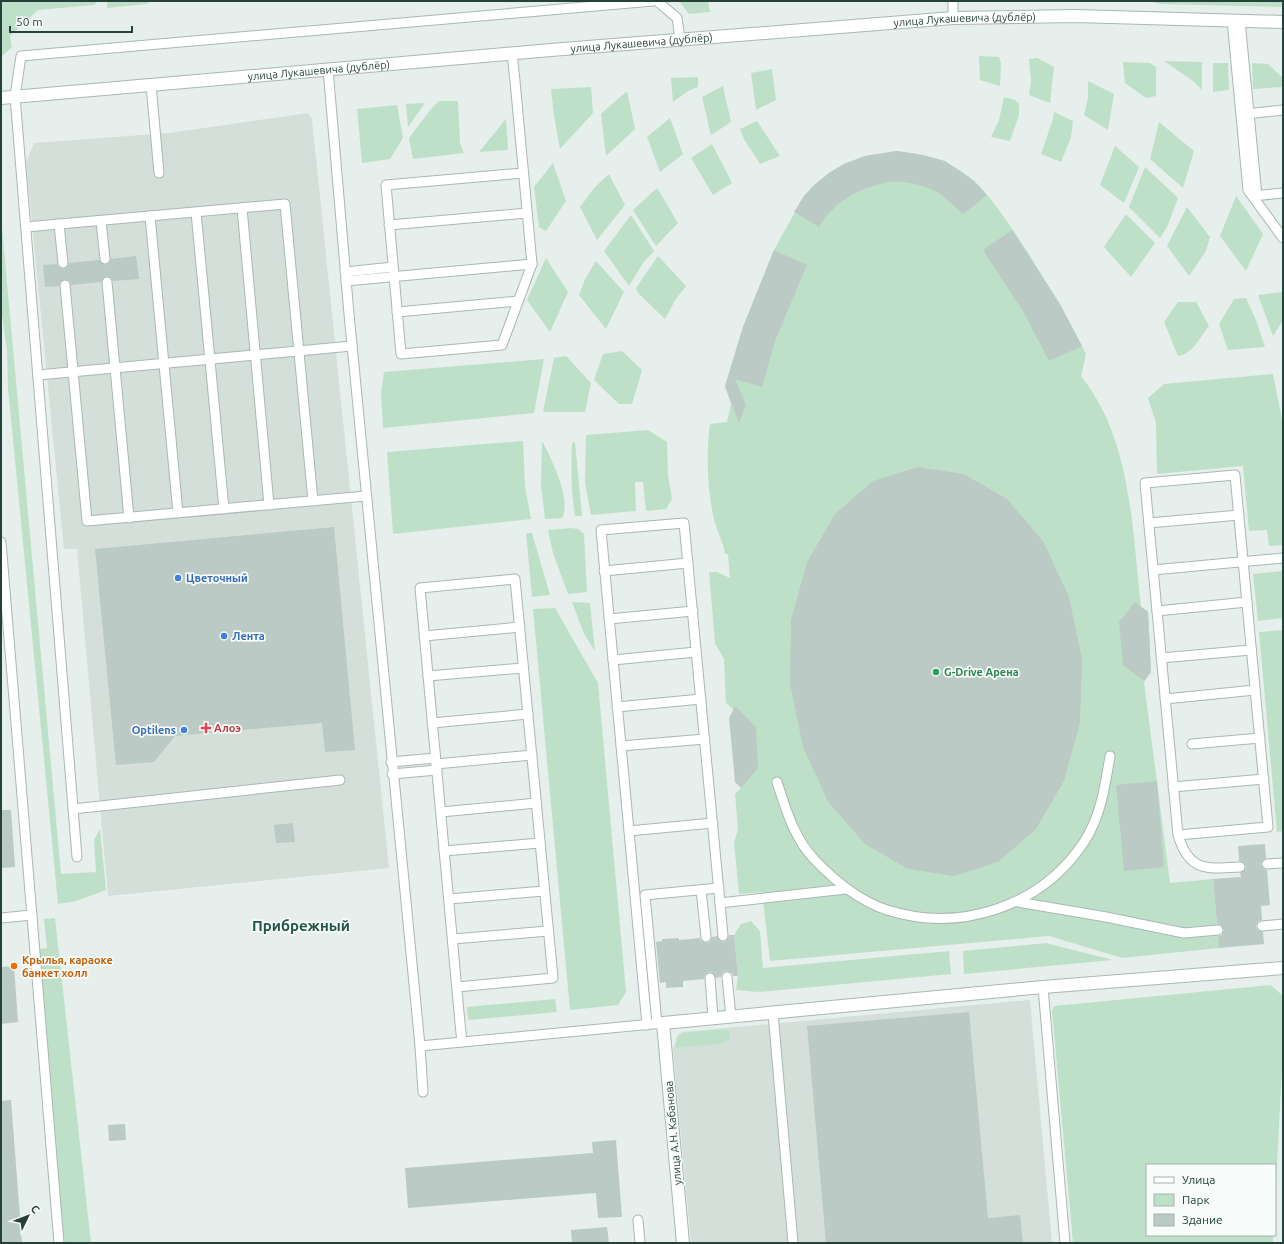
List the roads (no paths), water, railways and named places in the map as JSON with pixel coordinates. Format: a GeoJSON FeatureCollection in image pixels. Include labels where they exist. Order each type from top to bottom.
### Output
{"type":"FeatureCollection","features":[{"type":"Feature","properties":{"kind":"street","name":"улица Лукашевича (дублёр)"},"geometry":{"type":"LineString","coordinates":[[1,98],[512,53],[953,18],[1076,16],[1283,22]]}},
{"type":"Feature","properties":{"kind":"street"},"geometry":{"type":"LineString","coordinates":[[660,1023],[1043,987],[1283,968]]}},
{"type":"Feature","properties":{"kind":"street","name":"улица А.Н. Кабанова"},"geometry":{"type":"LineString","coordinates":[[660,1023],[683,1243]]}},
{"type":"Feature","properties":{"kind":"lane"},"geometry":{"type":"LineString","coordinates":[[77,857],[15,96],[22,56],[653,1]]}},
{"type":"Feature","properties":{"kind":"lane"},"geometry":{"type":"LineString","coordinates":[[657,1],[677,18],[680,39]]}},
{"type":"Feature","properties":{"kind":"lane"},"geometry":{"type":"LineString","coordinates":[[953,1],[953,18]]}},
{"type":"Feature","properties":{"kind":"lane"},"geometry":{"type":"LineString","coordinates":[[1236,21],[1255,196],[1282,235]]}},
{"type":"Feature","properties":{"kind":"lane"},"geometry":{"type":"LineString","coordinates":[[512,53],[532,264],[502,344],[401,354],[386,185],[523,173]]}},
{"type":"Feature","properties":{"kind":"lane"},"geometry":{"type":"LineString","coordinates":[[328,69],[345,272],[392,774],[420,1046],[423,1092]]}},
{"type":"Feature","properties":{"kind":"lane"},"geometry":{"type":"LineString","coordinates":[[151,84],[159,173]]}},
{"type":"Feature","properties":{"kind":"lane"},"geometry":{"type":"LineString","coordinates":[[1245,114],[1283,110]]}},
{"type":"Feature","properties":{"kind":"lane"},"geometry":{"type":"LineString","coordinates":[[1255,196],[1283,193]]}},
{"type":"Feature","properties":{"kind":"lane"},"geometry":{"type":"LineString","coordinates":[[26,227],[285,204],[313,501]]}},
{"type":"Feature","properties":{"kind":"lane"},"geometry":{"type":"LineString","coordinates":[[242,208],[269,505]]}},
{"type":"Feature","properties":{"kind":"lane"},"geometry":{"type":"LineString","coordinates":[[196,212],[224,509]]}},
{"type":"Feature","properties":{"kind":"lane"},"geometry":{"type":"LineString","coordinates":[[389,225],[527,212]]}},
{"type":"Feature","properties":{"kind":"lane"},"geometry":{"type":"LineString","coordinates":[[150,216],[178,513]]}},
{"type":"Feature","properties":{"kind":"lane"},"geometry":{"type":"LineString","coordinates":[[102,220],[105,259]]}},
{"type":"Feature","properties":{"kind":"lane"},"geometry":{"type":"LineString","coordinates":[[59,224],[63,263]]}},
{"type":"Feature","properties":{"kind":"lane"},"geometry":{"type":"LineString","coordinates":[[345,272],[394,272],[532,264]]}},
{"type":"Feature","properties":{"kind":"lane"},"geometry":{"type":"LineString","coordinates":[[346,281],[394,272]]}},
{"type":"Feature","properties":{"kind":"lane"},"geometry":{"type":"LineString","coordinates":[[107,282],[129,518]]}},
{"type":"Feature","properties":{"kind":"lane"},"geometry":{"type":"LineString","coordinates":[[64,286],[87,521],[366,496]]}},
{"type":"Feature","properties":{"kind":"lane"},"geometry":{"type":"LineString","coordinates":[[398,312],[518,301]]}},
{"type":"Feature","properties":{"kind":"lane"},"geometry":{"type":"LineString","coordinates":[[38,374],[352,346]]}},
{"type":"Feature","properties":{"kind":"lane"},"geometry":{"type":"LineString","coordinates":[[1178,835],[1268,827],[1235,475],[1145,484],[1178,835],[1182,848],[1198,865],[1210,869],[1240,867]]}},
{"type":"Feature","properties":{"kind":"lane"},"geometry":{"type":"LineString","coordinates":[[1149,523],[1239,515]]}},
{"type":"Feature","properties":{"kind":"lane"},"geometry":{"type":"LineString","coordinates":[[647,1024],[601,530],[684,523],[723,936]]}},
{"type":"Feature","properties":{"kind":"lane"},"geometry":{"type":"LineString","coordinates":[[1,542],[59,1243]]}},
{"type":"Feature","properties":{"kind":"lane"},"geometry":{"type":"LineString","coordinates":[[1153,570],[1283,558]]}},
{"type":"Feature","properties":{"kind":"lane"},"geometry":{"type":"LineString","coordinates":[[604,571],[688,563]]}},
{"type":"Feature","properties":{"kind":"lane"},"geometry":{"type":"LineString","coordinates":[[457,987],[553,978],[515,579],[420,588],[462,1042]]}},
{"type":"Feature","properties":{"kind":"lane"},"geometry":{"type":"LineString","coordinates":[[1157,611],[1247,602]]}},
{"type":"Feature","properties":{"kind":"lane"},"geometry":{"type":"LineString","coordinates":[[609,619],[693,611]]}},
{"type":"Feature","properties":{"kind":"lane"},"geometry":{"type":"LineString","coordinates":[[424,636],[520,627]]}},
{"type":"Feature","properties":{"kind":"lane"},"geometry":{"type":"LineString","coordinates":[[1161,658],[1252,650]]}},
{"type":"Feature","properties":{"kind":"lane"},"geometry":{"type":"LineString","coordinates":[[613,660],[696,652]]}},
{"type":"Feature","properties":{"kind":"lane"},"geometry":{"type":"LineString","coordinates":[[428,676],[524,668]]}},
{"type":"Feature","properties":{"kind":"lane"},"geometry":{"type":"LineString","coordinates":[[1165,699],[1255,690]]}},
{"type":"Feature","properties":{"kind":"lane"},"geometry":{"type":"LineString","coordinates":[[617,707],[701,699]]}},
{"type":"Feature","properties":{"kind":"lane"},"geometry":{"type":"LineString","coordinates":[[432,723],[528,714]]}},
{"type":"Feature","properties":{"kind":"lane"},"geometry":{"type":"LineString","coordinates":[[621,746],[705,738]]}},
{"type":"Feature","properties":{"kind":"lane"},"geometry":{"type":"LineString","coordinates":[[1192,744],[1260,738]]}},
{"type":"Feature","properties":{"kind":"lane"},"geometry":{"type":"LineString","coordinates":[[392,774],[436,764],[532,755]]}},
{"type":"Feature","properties":{"kind":"lane"},"geometry":{"type":"LineString","coordinates":[[777,782],[790,823],[814,860],[846,889],[886,910],[930,919],[975,916],[1018,902],[1055,876],[1084,842],[1103,801],[1110,756]]}},
{"type":"Feature","properties":{"kind":"lane"},"geometry":{"type":"LineString","coordinates":[[391,762],[436,764]]}},
{"type":"Feature","properties":{"kind":"lane"},"geometry":{"type":"LineString","coordinates":[[1173,787],[1264,779]]}},
{"type":"Feature","properties":{"kind":"lane"},"geometry":{"type":"LineString","coordinates":[[73,809],[340,780]]}},
{"type":"Feature","properties":{"kind":"lane"},"geometry":{"type":"LineString","coordinates":[[441,812],[536,803]]}},
{"type":"Feature","properties":{"kind":"lane"},"geometry":{"type":"LineString","coordinates":[[629,831],[713,823]]}},
{"type":"Feature","properties":{"kind":"lane"},"geometry":{"type":"LineString","coordinates":[[444,851],[540,843]]}},
{"type":"Feature","properties":{"kind":"lane"},"geometry":{"type":"LineString","coordinates":[[1267,864],[1283,863]]}},
{"type":"Feature","properties":{"kind":"lane"},"geometry":{"type":"LineString","coordinates":[[420,1046],[660,1023],[645,895],[719,888]]}},
{"type":"Feature","properties":{"kind":"lane"},"geometry":{"type":"LineString","coordinates":[[720,903],[846,889]]}},
{"type":"Feature","properties":{"kind":"lane"},"geometry":{"type":"LineString","coordinates":[[701,890],[706,937]]}},
{"type":"Feature","properties":{"kind":"lane"},"geometry":{"type":"LineString","coordinates":[[449,899],[544,891]]}},
{"type":"Feature","properties":{"kind":"lane"},"geometry":{"type":"LineString","coordinates":[[1018,902],[1106,917],[1184,933],[1218,930]]}},
{"type":"Feature","properties":{"kind":"lane"},"geometry":{"type":"LineString","coordinates":[[1,918],[32,915]]}},
{"type":"Feature","properties":{"kind":"lane"},"geometry":{"type":"LineString","coordinates":[[1262,926],[1283,924]]}},
{"type":"Feature","properties":{"kind":"lane"},"geometry":{"type":"LineString","coordinates":[[452,939],[548,930]]}},
{"type":"Feature","properties":{"kind":"lane"},"geometry":{"type":"LineString","coordinates":[[727,977],[731,1017]]}},
{"type":"Feature","properties":{"kind":"lane"},"geometry":{"type":"LineString","coordinates":[[710,978],[713,1018]]}},
{"type":"Feature","properties":{"kind":"lane"},"geometry":{"type":"LineString","coordinates":[[1043,987],[1065,1243]]}},
{"type":"Feature","properties":{"kind":"lane"},"geometry":{"type":"LineString","coordinates":[[773,1013],[793,1243]]}},
{"type":"Feature","properties":{"kind":"lane"},"geometry":{"type":"LineString","coordinates":[[638,1220],[640,1243]]}},
{"type":"Feature","properties":{"kind":"place","name":"Цветочный"},"geometry":{"type":"Point","coordinates":[178,578]}},
{"type":"Feature","properties":{"kind":"place","name":"Лента"},"geometry":{"type":"Point","coordinates":[224,636]}},
{"type":"Feature","properties":{"kind":"place","name":"G-Drive Арена"},"geometry":{"type":"Point","coordinates":[936,672]}},
{"type":"Feature","properties":{"kind":"place","name":"Алоэ"},"geometry":{"type":"Point","coordinates":[206,728]}},
{"type":"Feature","properties":{"kind":"place","name":"Optilens"},"geometry":{"type":"Point","coordinates":[184,730]}},
{"type":"Feature","properties":{"kind":"place","name":"Крылья, караоке банкет холл"},"geometry":{"type":"Point","coordinates":[14,966]}},
{"type":"Feature","properties":{"kind":"district","name":"Прибрежный"},"geometry":{"type":"Point","coordinates":[301,925]}}]}
